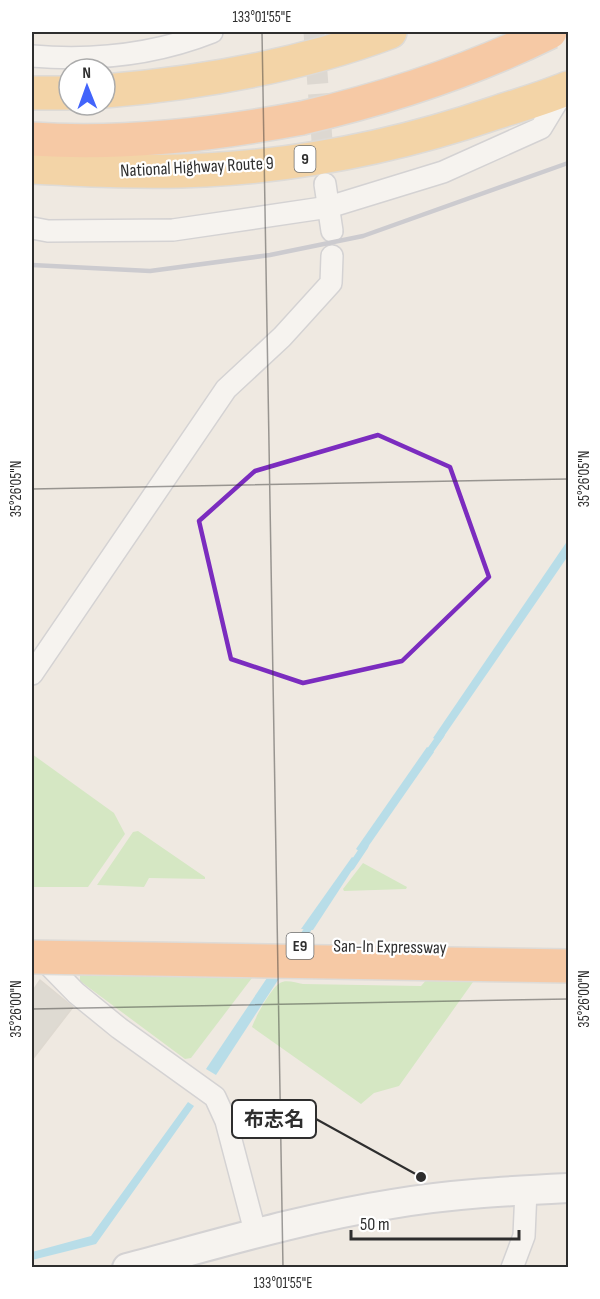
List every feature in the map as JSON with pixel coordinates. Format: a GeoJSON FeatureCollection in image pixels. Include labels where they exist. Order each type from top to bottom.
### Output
{"type":"FeatureCollection","features":[{"type":"Feature","properties":{"kind":"highway"},"geometry":{"type":"LineString","coordinates":[[117,90],[162,86],[241,73],[308,58],[390,32]]}},
{"type":"Feature","properties":{"kind":"highway"},"geometry":{"type":"LineString","coordinates":[[32,139],[121,141],[180,137],[301,108],[357,85],[417,67],[505,32]]}},
{"type":"Feature","properties":{"kind":"highway"},"geometry":{"type":"LineString","coordinates":[[32,120],[123,120],[360,105],[418,87],[550,32]]}},
{"type":"Feature","properties":{"kind":"highway","name":"National Highway Route 9"},"geometry":{"type":"LineString","coordinates":[[32,167],[119,171],[205,170],[276,164],[356,151],[451,128],[566,89]]}},
{"type":"Feature","properties":{"kind":"highway"},"geometry":{"type":"LineString","coordinates":[[32,93],[57,93]]}},
{"type":"Feature","properties":{"kind":"highway","name":"San-In Expressway"},"geometry":{"type":"LineString","coordinates":[[32,941],[568,950]]}},
{"type":"Feature","properties":{"kind":"highway","name":"San-In Expressway"},"geometry":{"type":"LineString","coordinates":[[32,957],[568,966]]}},
{"type":"Feature","properties":{"kind":"main road"},"geometry":{"type":"LineString","coordinates":[[127,1268],[391,1204],[456,1195],[568,1188]]}},
{"type":"Feature","properties":{"kind":"street"},"geometry":{"type":"LineString","coordinates":[[32,56],[75,58],[129,55],[212,32]]}},
{"type":"Feature","properties":{"kind":"street"},"geometry":{"type":"LineString","coordinates":[[32,228],[48,231],[173,230],[330,207],[444,172],[541,128],[566,89]]}},
{"type":"Feature","properties":{"kind":"street"},"geometry":{"type":"LineString","coordinates":[[325,184],[332,231]]}},
{"type":"Feature","properties":{"kind":"street"},"geometry":{"type":"LineString","coordinates":[[32,674],[226,388],[282,337],[330,283],[332,256]]}},
{"type":"Feature","properties":{"kind":"street"},"geometry":{"type":"LineString","coordinates":[[32,946],[76,993],[215,1097],[226,1121],[256,1235]]}},
{"type":"Feature","properties":{"kind":"street"},"geometry":{"type":"LineString","coordinates":[[512,1268],[524,1236],[526,1190]]}},
{"type":"Feature","properties":{"kind":"highlighted area"},"geometry":{"type":"Polygon","coordinates":[[[378,435],[450,467],[489,577],[402,661],[303,683],[231,659],[199,521],[255,471],[378,435]]]}},
{"type":"Feature","properties":{"kind":"green space"},"geometry":{"type":"Polygon","coordinates":[[[32,754],[114,813],[125,834],[88,887],[32,887],[32,754]]]}},
{"type":"Feature","properties":{"kind":"green space"},"geometry":{"type":"Polygon","coordinates":[[[138,831],[205,879],[149,878],[144,887],[97,885],[133,832],[138,831]]]}},
{"type":"Feature","properties":{"kind":"green space"},"geometry":{"type":"Polygon","coordinates":[[[363,863],[407,887],[406,889],[344,891],[343,889],[363,863]]]}},
{"type":"Feature","properties":{"kind":"green space"},"geometry":{"type":"Polygon","coordinates":[[[80,970],[255,974],[191,1058],[185,1059],[80,981],[80,970]]]}},
{"type":"Feature","properties":{"kind":"green space"},"geometry":{"type":"Polygon","coordinates":[[[428,978],[472,978],[473,982],[399,1086],[374,1093],[361,1104],[252,1027],[268,997],[282,982],[421,986],[428,978]]]}},
{"type":"Feature","properties":{"kind":"water"},"geometry":{"type":"Polygon","coordinates":[[[568,540],[568,556],[440,742],[433,738],[568,540]]]}},
{"type":"Feature","properties":{"kind":"water"},"geometry":{"type":"Polygon","coordinates":[[[427,747],[434,752],[363,854],[356,849],[427,747]]]}},
{"type":"Feature","properties":{"kind":"water"},"geometry":{"type":"Polygon","coordinates":[[[352,857],[358,861],[313,930],[301,929],[352,857]]]}},
{"type":"Feature","properties":{"kind":"water"},"geometry":{"type":"Polygon","coordinates":[[[271,972],[280,977],[216,1075],[206,1069],[271,972]]]}},
{"type":"Feature","properties":{"kind":"water"},"geometry":{"type":"Polygon","coordinates":[[[188,1102],[194,1106],[96,1244],[32,1260],[32,1252],[91,1236],[188,1102]]]}},
{"type":"Feature","properties":{"kind":"building"},"geometry":{"type":"Polygon","coordinates":[[[40,980],[73,1007],[32,1060],[32,992],[40,980]]]}},
{"type":"Feature","properties":{"kind":"waterway"},"geometry":{"type":"LineString","coordinates":[[427,755],[441,735]]}},
{"type":"Feature","properties":{"kind":"waterway"},"geometry":{"type":"LineString","coordinates":[[351,867],[365,846]]}},
{"type":"Feature","properties":{"kind":"waterway"},"geometry":{"type":"LineString","coordinates":[[293,951],[312,923]]}},
{"type":"Feature","properties":{"kind":"tunnel"},"geometry":{"type":"LineString","coordinates":[[314,32],[324,168]]}},
{"type":"Feature","properties":{"kind":"railway"},"geometry":{"type":"LineString","coordinates":[[32,265],[150,271],[270,255],[363,236],[568,163]]}},
{"type":"Feature","properties":{"kind":"place","name":"布志名"},"geometry":{"type":"Point","coordinates":[421,1177]}}]}
